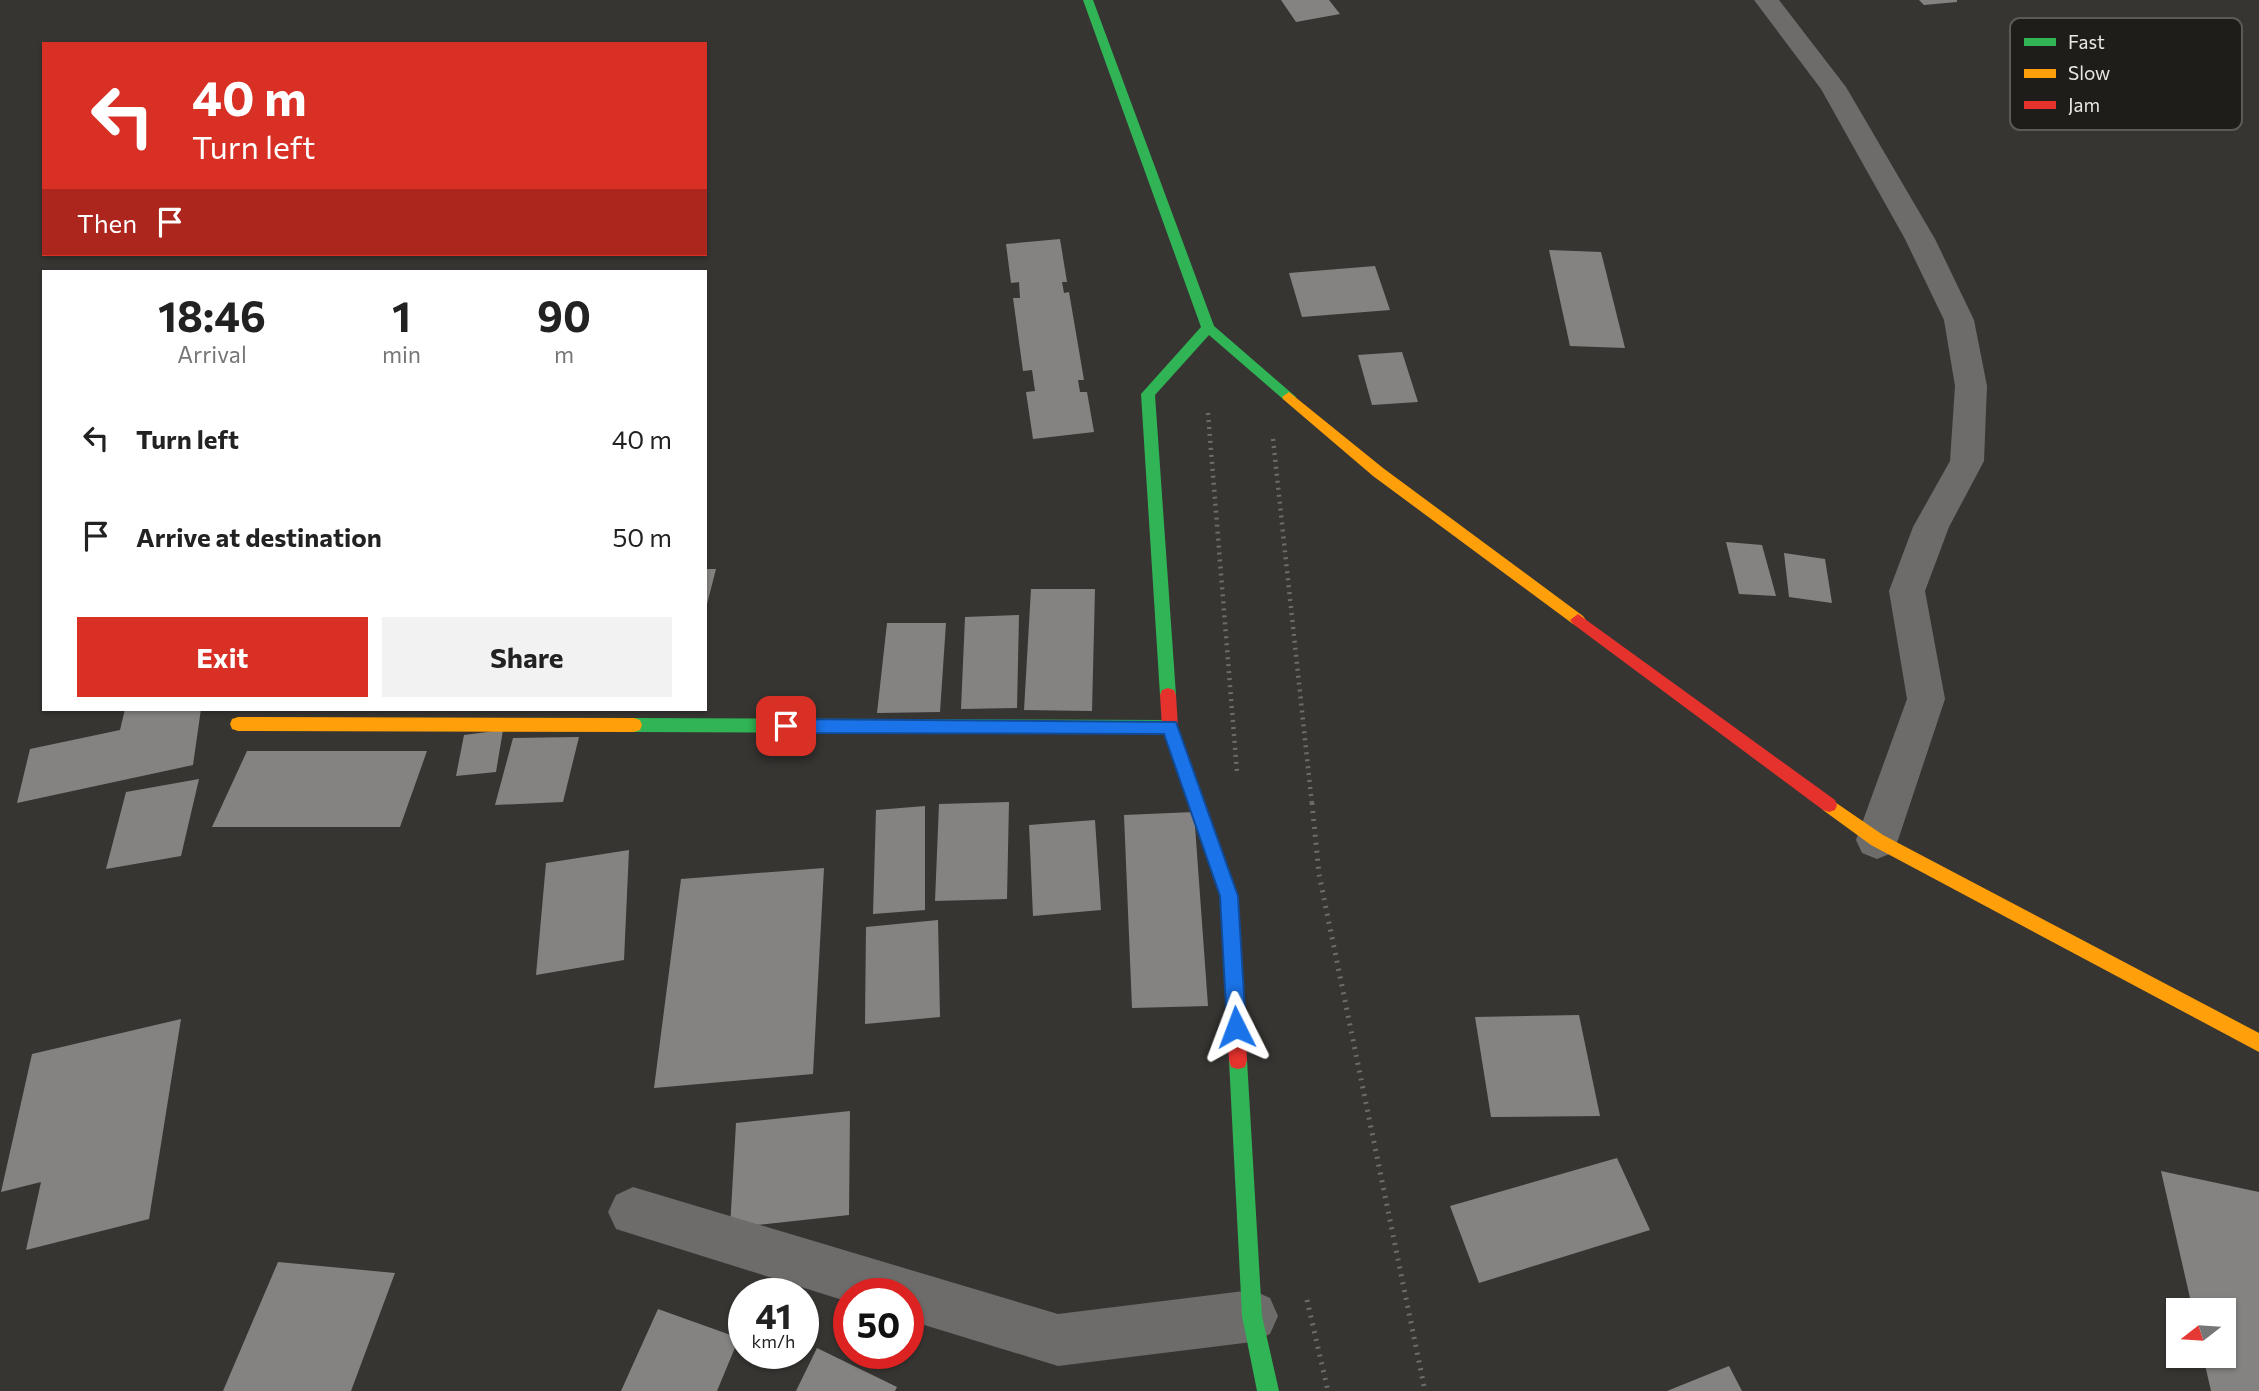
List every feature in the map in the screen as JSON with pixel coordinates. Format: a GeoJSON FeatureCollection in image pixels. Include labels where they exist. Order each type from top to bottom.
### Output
{"type":"FeatureCollection","features":[{"type":"Feature","properties":{"kind":"main road"},"geometry":{"type":"LineString","coordinates":[[1088,0],[1208,328],[1378,472],[1877,840],[2259,1043]]}},
{"type":"Feature","properties":{"kind":"main road"},"geometry":{"type":"LineString","coordinates":[[1208,328],[1148,394],[1170,727],[1229,896],[1252,1316],[1268,1391]]}},
{"type":"Feature","properties":{"kind":"main road"},"geometry":{"type":"LineString","coordinates":[[239,724],[1170,727]]}},
{"type":"Feature","properties":{"kind":"street"},"geometry":{"type":"LineString","coordinates":[[1766,0],[1833,87],[1920,239],[1959,320],[1970,386],[1968,461],[1931,527],[1908,591],[1926,698],[1877,840]]}},
{"type":"Feature","properties":{"kind":"street"},"geometry":{"type":"LineString","coordinates":[[633,1212],[852,1278]]}},
{"type":"Feature","properties":{"kind":"street"},"geometry":{"type":"LineString","coordinates":[[924,1300],[1058,1340],[1252,1316]]}},
{"type":"Feature","properties":{"kind":"path"},"geometry":{"type":"LineString","coordinates":[[1272,425],[1320,874],[1425,1391]]}},
{"type":"Feature","properties":{"kind":"building"},"geometry":{"type":"Polygon","coordinates":[[[1281,0],[1329,0],[1340,14],[1296,22],[1281,0]]]}},
{"type":"Feature","properties":{"kind":"building"},"geometry":{"type":"Polygon","coordinates":[[[1919,0],[1957,0],[1957,2],[1924,5],[1919,0]]]}},
{"type":"Feature","properties":{"kind":"building"},"geometry":{"type":"Polygon","coordinates":[[[1060,239],[1067,282],[1062,282],[1064,293],[1069,292],[1084,380],[1078,380],[1080,392],[1087,392],[1094,432],[1033,439],[1026,392],[1035,391],[1032,370],[1023,371],[1013,298],[1020,298],[1019,282],[1011,283],[1006,244],[1060,239]]]}},
{"type":"Feature","properties":{"kind":"building"},"geometry":{"type":"Polygon","coordinates":[[[1549,250],[1601,252],[1625,348],[1570,346],[1549,250]]]}},
{"type":"Feature","properties":{"kind":"building"},"geometry":{"type":"Polygon","coordinates":[[[1375,266],[1390,310],[1302,317],[1289,273],[1375,266]]]}},
{"type":"Feature","properties":{"kind":"building"},"geometry":{"type":"Polygon","coordinates":[[[1402,352],[1418,402],[1372,405],[1358,355],[1402,352]]]}},
{"type":"Feature","properties":{"kind":"building"},"geometry":{"type":"Polygon","coordinates":[[[1726,542],[1762,545],[1776,596],[1739,594],[1726,542]]]}},
{"type":"Feature","properties":{"kind":"building"},"geometry":{"type":"Polygon","coordinates":[[[1784,553],[1825,559],[1832,603],[1789,597],[1784,553]]]}},
{"type":"Feature","properties":{"kind":"building"},"geometry":{"type":"Polygon","coordinates":[[[707,569],[716,569],[707,604],[707,569]]]}},
{"type":"Feature","properties":{"kind":"building"},"geometry":{"type":"Polygon","coordinates":[[[1031,589],[1095,589],[1092,711],[1024,710],[1031,589]]]}},
{"type":"Feature","properties":{"kind":"building"},"geometry":{"type":"Polygon","coordinates":[[[1019,615],[1017,708],[961,709],[965,617],[1019,615]]]}},
{"type":"Feature","properties":{"kind":"building"},"geometry":{"type":"Polygon","coordinates":[[[887,623],[946,623],[940,712],[877,713],[887,623]]]}},
{"type":"Feature","properties":{"kind":"building"},"geometry":{"type":"Polygon","coordinates":[[[125,711],[201,711],[193,765],[17,803],[30,749],[120,730],[125,711]]]}},
{"type":"Feature","properties":{"kind":"building"},"geometry":{"type":"Polygon","coordinates":[[[503,730],[496,772],[456,776],[464,735],[503,730]]]}},
{"type":"Feature","properties":{"kind":"building"},"geometry":{"type":"Polygon","coordinates":[[[579,737],[563,802],[495,805],[513,738],[579,737]]]}},
{"type":"Feature","properties":{"kind":"building"},"geometry":{"type":"Polygon","coordinates":[[[247,751],[427,751],[400,827],[212,827],[247,751]]]}},
{"type":"Feature","properties":{"kind":"building"},"geometry":{"type":"Polygon","coordinates":[[[199,779],[181,856],[106,869],[126,792],[199,779]]]}},
{"type":"Feature","properties":{"kind":"building"},"geometry":{"type":"Polygon","coordinates":[[[1009,802],[1007,899],[935,901],[939,804],[1009,802]]]}},
{"type":"Feature","properties":{"kind":"building"},"geometry":{"type":"Polygon","coordinates":[[[925,806],[925,910],[873,914],[876,810],[925,806]]]}},
{"type":"Feature","properties":{"kind":"building"},"geometry":{"type":"Polygon","coordinates":[[[1194,812],[1208,1006],[1132,1008],[1124,815],[1194,812]]]}},
{"type":"Feature","properties":{"kind":"building"},"geometry":{"type":"Polygon","coordinates":[[[1095,820],[1101,910],[1033,916],[1029,825],[1095,820]]]}},
{"type":"Feature","properties":{"kind":"building"},"geometry":{"type":"Polygon","coordinates":[[[629,850],[624,960],[536,975],[546,863],[629,850]]]}},
{"type":"Feature","properties":{"kind":"building"},"geometry":{"type":"Polygon","coordinates":[[[824,868],[813,1074],[654,1088],[681,879],[824,868]]]}},
{"type":"Feature","properties":{"kind":"building"},"geometry":{"type":"Polygon","coordinates":[[[938,920],[940,1017],[865,1024],[866,927],[938,920]]]}},
{"type":"Feature","properties":{"kind":"building"},"geometry":{"type":"Polygon","coordinates":[[[1579,1015],[1600,1116],[1491,1117],[1475,1017],[1579,1015]]]}},
{"type":"Feature","properties":{"kind":"building"},"geometry":{"type":"Polygon","coordinates":[[[181,1019],[149,1219],[26,1250],[41,1182],[1,1192],[32,1054],[181,1019]]]}},
{"type":"Feature","properties":{"kind":"building"},"geometry":{"type":"Polygon","coordinates":[[[850,1111],[849,1215],[730,1228],[736,1123],[850,1111]]]}},
{"type":"Feature","properties":{"kind":"building"},"geometry":{"type":"Polygon","coordinates":[[[1617,1158],[1650,1230],[1479,1283],[1450,1206],[1617,1158]]]}},
{"type":"Feature","properties":{"kind":"building"},"geometry":{"type":"Polygon","coordinates":[[[2161,1171],[2259,1192],[2259,1391],[2211,1391],[2206,1368],[2236,1368],[2236,1298],[2190,1298],[2161,1171]]]}},
{"type":"Feature","properties":{"kind":"building"},"geometry":{"type":"Polygon","coordinates":[[[278,1262],[395,1273],[351,1391],[223,1391],[278,1262]]]}},
{"type":"Feature","properties":{"kind":"building"},"geometry":{"type":"Polygon","coordinates":[[[658,1309],[728,1334],[728,1364],[717,1391],[621,1391],[658,1309]]]}},
{"type":"Feature","properties":{"kind":"building"},"geometry":{"type":"Polygon","coordinates":[[[819,1349],[833,1356],[833,1369],[860,1369],[897,1387],[895,1391],[796,1391],[807,1369],[819,1369],[819,1349]]]}},
{"type":"Feature","properties":{"kind":"building"},"geometry":{"type":"Polygon","coordinates":[[[1729,1366],[1742,1391],[1667,1391],[1729,1366]]]}},
{"type":"Feature","properties":{"kind":"traffic: fast"},"geometry":{"type":"LineString","coordinates":[[1088,0],[1208,328],[1289,397]]}},
{"type":"Feature","properties":{"kind":"traffic: fast"},"geometry":{"type":"LineString","coordinates":[[1168,695],[1148,394],[1208,328]]}},
{"type":"Feature","properties":{"kind":"traffic: fast"},"geometry":{"type":"LineString","coordinates":[[634,725],[1170,727]]}},
{"type":"Feature","properties":{"kind":"traffic: fast"},"geometry":{"type":"LineString","coordinates":[[1238,1060],[1252,1316],[1268,1391]]}},
{"type":"Feature","properties":{"kind":"traffic: slow"},"geometry":{"type":"LineString","coordinates":[[1289,397],[1378,472],[1578,620]]}},
{"type":"Feature","properties":{"kind":"traffic: slow"},"geometry":{"type":"LineString","coordinates":[[238,724],[634,725]]}},
{"type":"Feature","properties":{"kind":"traffic: slow"},"geometry":{"type":"LineString","coordinates":[[1829,805],[1877,840],[2259,1043]]}},
{"type":"Feature","properties":{"kind":"traffic: jam"},"geometry":{"type":"LineString","coordinates":[[1578,620],[1829,805]]}},
{"type":"Feature","properties":{"kind":"traffic: jam"},"geometry":{"type":"LineString","coordinates":[[1168,695],[1170,727],[1229,896],[1238,1060]]}},
{"type":"Feature","properties":{"kind":"route"},"geometry":{"type":"LineString","coordinates":[[786,726],[1170,727],[1229,896],[1236,1027]]}}]}
